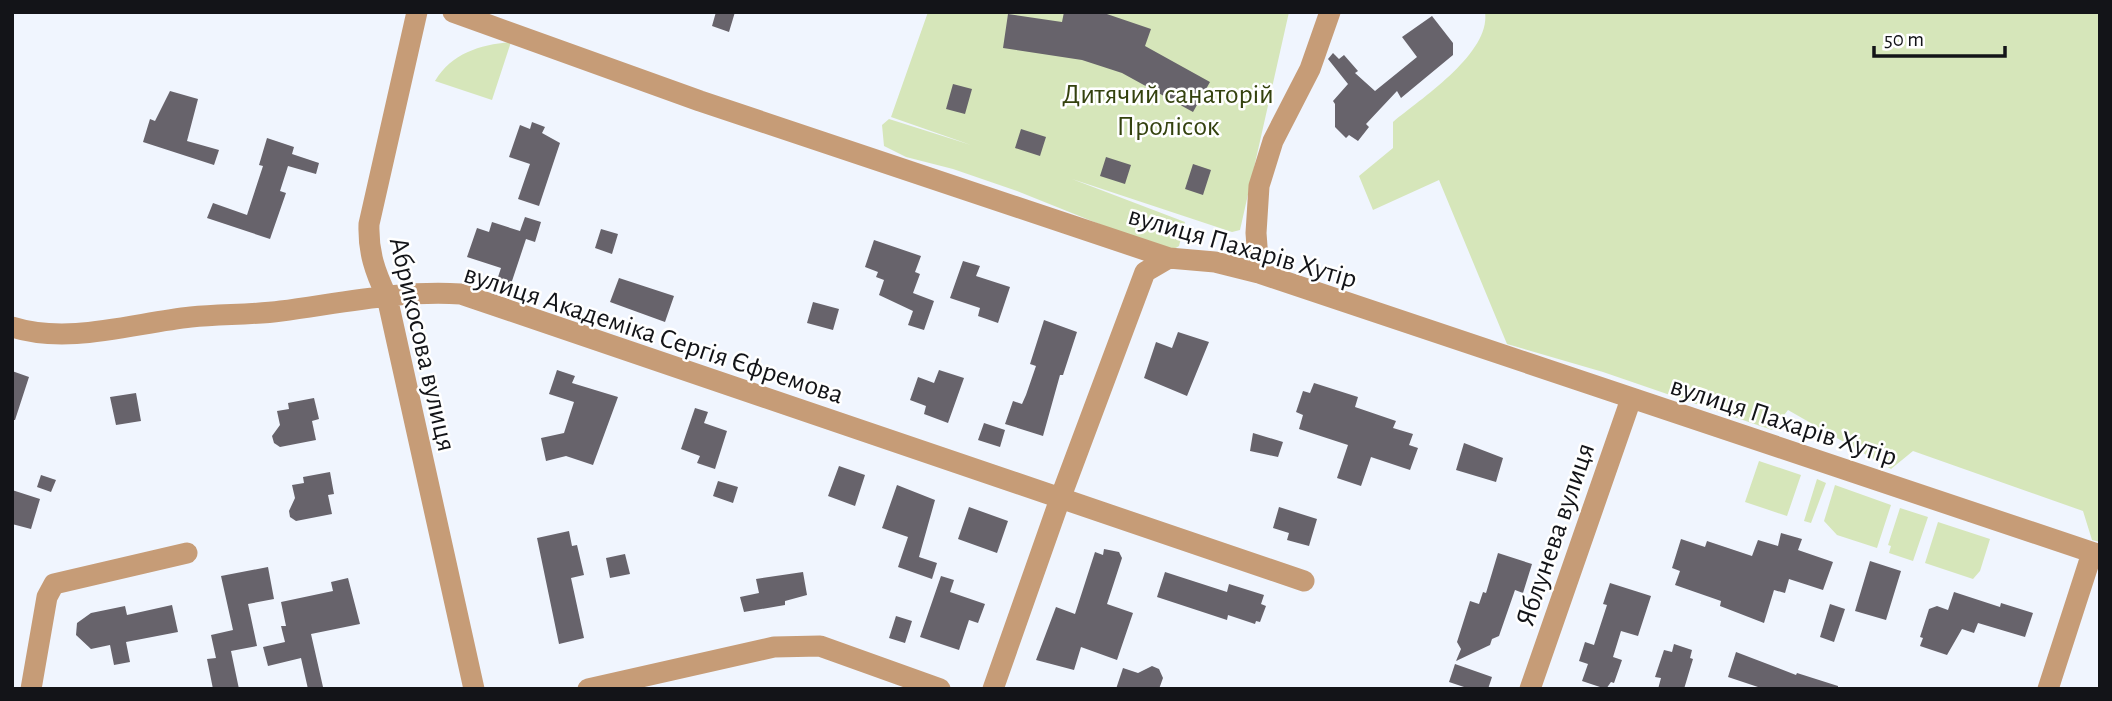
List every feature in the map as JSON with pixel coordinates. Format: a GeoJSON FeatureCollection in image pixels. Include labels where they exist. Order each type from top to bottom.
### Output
{"type":"FeatureCollection","features":[{"type":"Feature","properties":{"kind":"street","name":"Абрикосова вулиця"},"geometry":{"type":"LineString","coordinates":[[417,12],[369,224],[372,264],[387,297],[474,689]]}},
{"type":"Feature","properties":{"kind":"street","name":"вулиця Пахарів Хутір"},"geometry":{"type":"LineString","coordinates":[[453,12],[700,101],[1169,258],[1214,262],[1259,273],[2096,554]]}},
{"type":"Feature","properties":{"kind":"street"},"geometry":{"type":"LineString","coordinates":[[1259,273],[1256,233],[1259,186],[1273,141],[1310,69],[1330,12]]}},
{"type":"Feature","properties":{"kind":"street"},"geometry":{"type":"LineString","coordinates":[[993,689],[1060,499],[1145,272],[1169,258]]}},
{"type":"Feature","properties":{"kind":"street","name":"вулиця Академіка Сергія Єфремова"},"geometry":{"type":"LineString","coordinates":[[12,327],[34,332],[85,332],[192,317],[277,312],[428,292],[461,294],[1304,580]]}},
{"type":"Feature","properties":{"kind":"street","name":"Яблунева вулиця"},"geometry":{"type":"LineString","coordinates":[[1530,689],[1631,399]]}},
{"type":"Feature","properties":{"kind":"street"},"geometry":{"type":"LineString","coordinates":[[31,689],[47,597],[54,584],[187,553]]}},
{"type":"Feature","properties":{"kind":"street"},"geometry":{"type":"LineString","coordinates":[[2048,689],[2096,554]]}},
{"type":"Feature","properties":{"kind":"street"},"geometry":{"type":"LineString","coordinates":[[588,689],[774,647],[820,646],[940,689]]}},
{"type":"Feature","properties":{"kind":"green space","name":"Дитячий санаторій Пролісок"},"geometry":{"type":"Polygon","coordinates":[[[928,12],[1289,12],[1240,230],[1232,232],[1072,179],[1185,222],[1179,246],[1169,252],[1017,191],[953,169],[906,157],[884,146],[882,125],[889,119],[971,145],[891,117],[928,12]]]}},
{"type":"Feature","properties":{"kind":"green space"},"geometry":{"type":"Polygon","coordinates":[[[1485,12],[2100,12],[2100,542],[2092,540],[2083,511],[1913,451],[1891,469],[1788,410],[1772,430],[1603,372],[1507,344],[1439,180],[1373,210],[1359,176],[1393,148],[1393,122],[1466,58],[1484,28],[1485,12]]]}},
{"type":"Feature","properties":{"kind":"green space"},"geometry":{"type":"Polygon","coordinates":[[[511,42],[492,100],[435,81],[458,57],[488,45],[511,42]]]}},
{"type":"Feature","properties":{"kind":"green space"},"geometry":{"type":"Polygon","coordinates":[[[1759,461],[1801,475],[1787,516],[1745,502],[1759,461]]]}},
{"type":"Feature","properties":{"kind":"green space"},"geometry":{"type":"Polygon","coordinates":[[[1817,479],[1826,483],[1811,523],[1804,521],[1817,479]]]}},
{"type":"Feature","properties":{"kind":"green space"},"geometry":{"type":"Polygon","coordinates":[[[1835,485],[1891,505],[1877,548],[1837,535],[1824,521],[1835,485]]]}},
{"type":"Feature","properties":{"kind":"green space"},"geometry":{"type":"Polygon","coordinates":[[[1900,508],[1928,517],[1913,561],[1889,553],[1891,546],[1888,545],[1900,508]]]}},
{"type":"Feature","properties":{"kind":"green space"},"geometry":{"type":"Polygon","coordinates":[[[1938,522],[1990,539],[1980,571],[1973,579],[1925,563],[1938,522]]]}},
{"type":"Feature","properties":{"kind":"building"},"geometry":{"type":"Polygon","coordinates":[[[716,12],[735,12],[729,32],[712,26],[716,12]]]}},
{"type":"Feature","properties":{"kind":"building"},"geometry":{"type":"Polygon","coordinates":[[[1064,12],[1101,12],[1151,29],[1145,46],[1210,82],[1193,112],[1122,73],[1082,60],[1003,48],[1008,14],[1062,22],[1064,12]]]}},
{"type":"Feature","properties":{"kind":"building"},"geometry":{"type":"Polygon","coordinates":[[[1432,16],[1453,43],[1453,55],[1401,98],[1397,91],[1366,124],[1369,127],[1358,141],[1349,135],[1346,138],[1335,127],[1333,101],[1348,84],[1328,59],[1333,53],[1339,59],[1344,55],[1358,71],[1355,73],[1375,91],[1417,57],[1402,37],[1432,16]]]}},
{"type":"Feature","properties":{"kind":"building"},"geometry":{"type":"Polygon","coordinates":[[[953,84],[972,89],[965,114],[946,109],[953,84]]]}},
{"type":"Feature","properties":{"kind":"building"},"geometry":{"type":"Polygon","coordinates":[[[170,91],[198,99],[187,141],[219,150],[214,165],[143,142],[150,119],[155,121],[170,91]]]}},
{"type":"Feature","properties":{"kind":"building"},"geometry":{"type":"Polygon","coordinates":[[[532,122],[545,127],[542,133],[560,143],[539,206],[518,199],[530,164],[509,157],[520,125],[530,129],[532,122]]]}},
{"type":"Feature","properties":{"kind":"building"},"geometry":{"type":"Polygon","coordinates":[[[1021,129],[1046,137],[1040,156],[1015,148],[1021,129]]]}},
{"type":"Feature","properties":{"kind":"building"},"geometry":{"type":"Polygon","coordinates":[[[267,138],[294,147],[292,154],[319,163],[316,174],[288,166],[280,191],[286,193],[270,239],[207,218],[213,203],[247,215],[263,166],[259,165],[267,138]]]}},
{"type":"Feature","properties":{"kind":"building"},"geometry":{"type":"Polygon","coordinates":[[[1106,157],[1131,165],[1125,184],[1100,176],[1106,157]]]}},
{"type":"Feature","properties":{"kind":"building"},"geometry":{"type":"Polygon","coordinates":[[[1193,164],[1211,170],[1203,195],[1185,189],[1193,164]]]}},
{"type":"Feature","properties":{"kind":"building"},"geometry":{"type":"Polygon","coordinates":[[[525,217],[541,222],[535,242],[526,239],[510,287],[496,283],[501,268],[467,257],[477,228],[489,232],[492,222],[520,231],[525,217]]]}},
{"type":"Feature","properties":{"kind":"building"},"geometry":{"type":"Polygon","coordinates":[[[601,229],[618,234],[612,254],[595,248],[601,229]]]}},
{"type":"Feature","properties":{"kind":"building"},"geometry":{"type":"Polygon","coordinates":[[[874,240],[921,256],[915,272],[920,274],[913,293],[934,301],[924,330],[908,325],[913,311],[879,295],[884,280],[876,277],[878,272],[865,267],[874,240]]]}},
{"type":"Feature","properties":{"kind":"building"},"geometry":{"type":"Polygon","coordinates":[[[963,261],[980,266],[976,276],[1010,287],[998,323],[978,316],[980,308],[950,298],[963,261]]]}},
{"type":"Feature","properties":{"kind":"building"},"geometry":{"type":"Polygon","coordinates":[[[619,278],[674,296],[665,322],[610,302],[619,278]]]}},
{"type":"Feature","properties":{"kind":"building"},"geometry":{"type":"Polygon","coordinates":[[[813,302],[839,309],[833,330],[807,323],[813,302]]]}},
{"type":"Feature","properties":{"kind":"building"},"geometry":{"type":"Polygon","coordinates":[[[1044,320],[1077,332],[1063,375],[1060,375],[1043,436],[1005,424],[1013,401],[1022,404],[1026,395],[1036,366],[1030,364],[1044,320]]]}},
{"type":"Feature","properties":{"kind":"building"},"geometry":{"type":"Polygon","coordinates":[[[1178,332],[1209,342],[1187,396],[1144,378],[1156,342],[1172,348],[1178,332]]]}},
{"type":"Feature","properties":{"kind":"building"},"geometry":{"type":"Polygon","coordinates":[[[557,370],[575,376],[572,383],[618,397],[593,465],[566,456],[546,461],[541,438],[564,433],[574,402],[549,394],[557,370]]]}},
{"type":"Feature","properties":{"kind":"building"},"geometry":{"type":"Polygon","coordinates":[[[939,370],[964,378],[948,423],[924,414],[926,406],[910,400],[918,377],[934,383],[939,370]]]}},
{"type":"Feature","properties":{"kind":"building"},"geometry":{"type":"Polygon","coordinates":[[[12,371],[29,377],[15,420],[12,420],[12,371]]]}},
{"type":"Feature","properties":{"kind":"building"},"geometry":{"type":"Polygon","coordinates":[[[1314,383],[1358,397],[1355,407],[1396,421],[1393,428],[1413,434],[1409,445],[1418,448],[1410,470],[1371,457],[1361,486],[1337,478],[1348,445],[1299,429],[1303,415],[1296,412],[1303,391],[1310,393],[1314,383]]]}},
{"type":"Feature","properties":{"kind":"building"},"geometry":{"type":"Polygon","coordinates":[[[136,393],[141,421],[116,425],[110,397],[136,393]]]}},
{"type":"Feature","properties":{"kind":"building"},"geometry":{"type":"Polygon","coordinates":[[[314,398],[319,419],[312,421],[316,440],[280,447],[274,443],[272,436],[280,425],[277,411],[289,409],[288,403],[314,398]]]}},
{"type":"Feature","properties":{"kind":"building"},"geometry":{"type":"Polygon","coordinates":[[[695,408],[708,412],[704,423],[727,431],[715,469],[697,463],[700,456],[681,449],[695,408]]]}},
{"type":"Feature","properties":{"kind":"building"},"geometry":{"type":"Polygon","coordinates":[[[984,423],[1005,430],[1000,447],[978,440],[984,423]]]}},
{"type":"Feature","properties":{"kind":"building"},"geometry":{"type":"Polygon","coordinates":[[[1253,433],[1283,442],[1278,457],[1250,451],[1253,433]]]}},
{"type":"Feature","properties":{"kind":"building"},"geometry":{"type":"Polygon","coordinates":[[[1464,443],[1503,458],[1496,482],[1456,470],[1464,443]]]}},
{"type":"Feature","properties":{"kind":"building"},"geometry":{"type":"Polygon","coordinates":[[[839,466],[865,475],[855,506],[828,496],[839,466]]]}},
{"type":"Feature","properties":{"kind":"building"},"geometry":{"type":"Polygon","coordinates":[[[330,472],[334,494],[328,495],[332,514],[296,521],[290,517],[289,511],[295,498],[292,485],[304,483],[303,477],[330,472]]]}},
{"type":"Feature","properties":{"kind":"building"},"geometry":{"type":"Polygon","coordinates":[[[41,475],[56,480],[51,492],[37,487],[41,475]]]}},
{"type":"Feature","properties":{"kind":"building"},"geometry":{"type":"Polygon","coordinates":[[[718,481],[738,487],[733,503],[713,496],[718,481]]]}},
{"type":"Feature","properties":{"kind":"building"},"geometry":{"type":"Polygon","coordinates":[[[897,485],[935,500],[919,557],[937,563],[932,579],[898,567],[908,537],[882,528],[897,485]]]}},
{"type":"Feature","properties":{"kind":"building"},"geometry":{"type":"Polygon","coordinates":[[[12,490],[40,499],[31,529],[12,524],[12,490]]]}},
{"type":"Feature","properties":{"kind":"building"},"geometry":{"type":"Polygon","coordinates":[[[969,507],[1008,521],[997,553],[958,539],[969,507]]]}},
{"type":"Feature","properties":{"kind":"building"},"geometry":{"type":"Polygon","coordinates":[[[1279,507],[1317,519],[1309,546],[1287,540],[1289,533],[1273,528],[1279,507]]]}},
{"type":"Feature","properties":{"kind":"building"},"geometry":{"type":"Polygon","coordinates":[[[569,531],[572,546],[577,545],[584,575],[571,578],[584,638],[559,644],[537,538],[569,531]]]}},
{"type":"Feature","properties":{"kind":"building"},"geometry":{"type":"Polygon","coordinates":[[[1781,533],[1802,539],[1798,550],[1833,562],[1823,590],[1789,579],[1785,593],[1774,590],[1764,623],[1720,606],[1721,601],[1675,585],[1680,571],[1672,568],[1681,539],[1705,547],[1707,541],[1752,556],[1758,540],[1778,546],[1781,533]]]}},
{"type":"Feature","properties":{"kind":"building"},"geometry":{"type":"Polygon","coordinates":[[[1104,549],[1119,552],[1122,558],[1107,604],[1133,613],[1117,660],[1081,647],[1074,670],[1036,660],[1056,607],[1075,614],[1095,552],[1103,555],[1104,549]]]}},
{"type":"Feature","properties":{"kind":"building"},"geometry":{"type":"Polygon","coordinates":[[[1498,553],[1532,564],[1523,593],[1515,590],[1499,636],[1492,639],[1490,645],[1456,661],[1461,649],[1457,642],[1470,601],[1479,604],[1483,592],[1486,593],[1498,553]]]}},
{"type":"Feature","properties":{"kind":"building"},"geometry":{"type":"Polygon","coordinates":[[[625,554],[630,574],[610,578],[606,558],[625,554]]]}},
{"type":"Feature","properties":{"kind":"building"},"geometry":{"type":"Polygon","coordinates":[[[1870,561],[1901,571],[1886,620],[1855,611],[1870,561]]]}},
{"type":"Feature","properties":{"kind":"building"},"geometry":{"type":"Polygon","coordinates":[[[268,567],[274,599],[248,604],[257,646],[231,651],[239,689],[213,689],[207,659],[216,658],[211,635],[233,630],[221,576],[268,567]]]}},
{"type":"Feature","properties":{"kind":"building"},"geometry":{"type":"Polygon","coordinates":[[[803,572],[807,595],[785,601],[785,605],[744,612],[740,597],[759,593],[756,579],[803,572]]]}},
{"type":"Feature","properties":{"kind":"building"},"geometry":{"type":"Polygon","coordinates":[[[1165,572],[1227,592],[1229,584],[1264,595],[1261,604],[1266,606],[1260,622],[1256,621],[1255,624],[1228,615],[1227,620],[1157,597],[1165,572]]]}},
{"type":"Feature","properties":{"kind":"building"},"geometry":{"type":"Polygon","coordinates":[[[941,576],[954,580],[950,592],[985,604],[978,623],[969,620],[959,650],[920,637],[941,576]]]}},
{"type":"Feature","properties":{"kind":"building"},"geometry":{"type":"Polygon","coordinates":[[[348,578],[360,624],[311,634],[323,687],[308,689],[301,658],[268,666],[263,647],[285,642],[281,626],[286,626],[281,602],[333,591],[331,582],[348,578]]]}},
{"type":"Feature","properties":{"kind":"building"},"geometry":{"type":"Polygon","coordinates":[[[1610,583],[1651,596],[1638,636],[1621,631],[1613,657],[1622,660],[1614,683],[1611,682],[1606,689],[1582,681],[1588,664],[1579,661],[1585,642],[1594,645],[1607,605],[1603,604],[1610,583]]]}},
{"type":"Feature","properties":{"kind":"building"},"geometry":{"type":"Polygon","coordinates":[[[1954,592],[2000,607],[2001,603],[2033,613],[2025,637],[1978,623],[1974,633],[1962,629],[1947,655],[1920,646],[1923,638],[1920,637],[1929,609],[1937,606],[1948,610],[1954,592]]]}},
{"type":"Feature","properties":{"kind":"building"},"geometry":{"type":"Polygon","coordinates":[[[1830,604],[1845,609],[1834,642],[1820,637],[1830,604]]]}},
{"type":"Feature","properties":{"kind":"building"},"geometry":{"type":"Polygon","coordinates":[[[172,605],[178,632],[126,642],[130,662],[114,665],[110,645],[91,649],[76,635],[77,623],[91,613],[125,606],[127,615],[172,605]]]}},
{"type":"Feature","properties":{"kind":"building"},"geometry":{"type":"Polygon","coordinates":[[[896,616],[912,621],[905,643],[889,638],[896,616]]]}},
{"type":"Feature","properties":{"kind":"building"},"geometry":{"type":"Polygon","coordinates":[[[1674,644],[1692,650],[1690,658],[1693,659],[1684,689],[1658,689],[1661,678],[1655,677],[1664,650],[1672,652],[1674,644]]]}},
{"type":"Feature","properties":{"kind":"building"},"geometry":{"type":"Polygon","coordinates":[[[1736,652],[1796,675],[1797,673],[1838,686],[1838,689],[1764,689],[1728,677],[1736,652]]]}},
{"type":"Feature","properties":{"kind":"building"},"geometry":{"type":"Polygon","coordinates":[[[1455,664],[1492,677],[1488,689],[1470,689],[1449,682],[1455,664]]]}},
{"type":"Feature","properties":{"kind":"building"},"geometry":{"type":"Polygon","coordinates":[[[1152,666],[1159,669],[1163,678],[1159,689],[1116,689],[1123,668],[1138,673],[1152,666]]]}}]}
